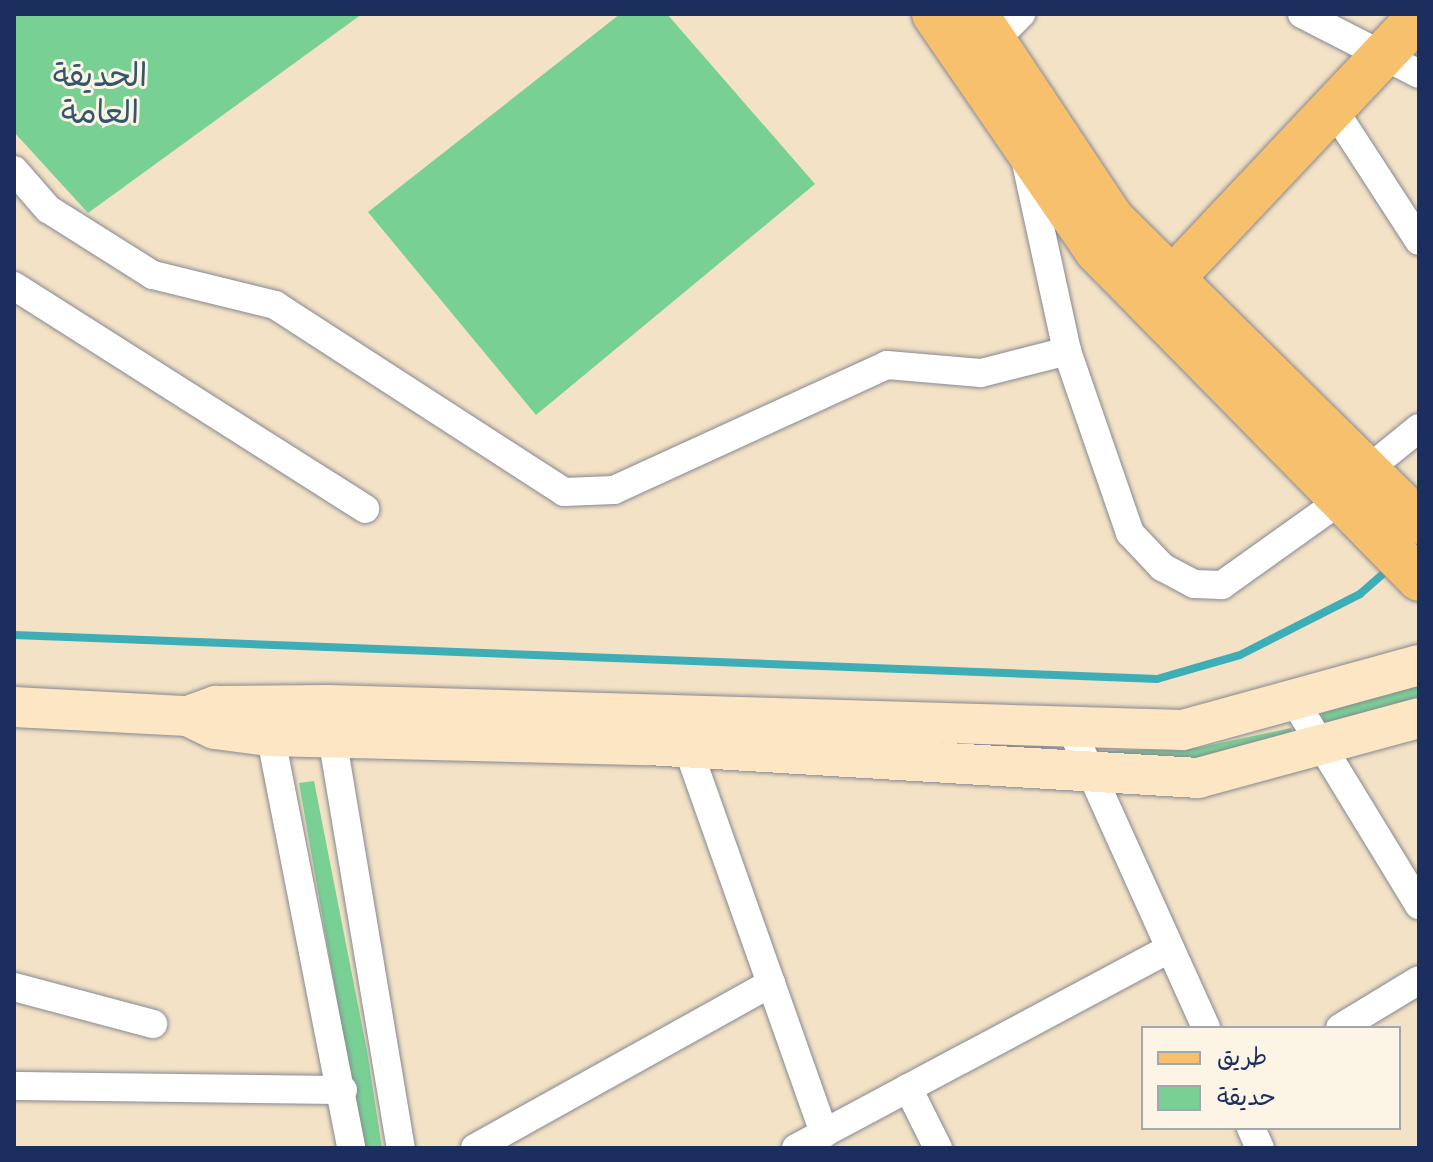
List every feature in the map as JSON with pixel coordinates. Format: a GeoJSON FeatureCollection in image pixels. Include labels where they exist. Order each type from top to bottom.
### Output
{"type":"FeatureCollection","features":[{"type":"Feature","properties":{"kind":"main road"},"geometry":{"type":"LineString","coordinates":[[934,14],[1024,149],[1149,283],[1354,485],[1419,579]]}},
{"type":"Feature","properties":{"kind":"main road"},"geometry":{"type":"LineString","coordinates":[[1149,283],[1385,47],[1419,17]]}},
{"type":"Feature","properties":{"kind":"main road"},"geometry":{"type":"LineString","coordinates":[[997,23],[1071,166],[1149,283]]}},
{"type":"Feature","properties":{"kind":"main road"},"geometry":{"type":"LineString","coordinates":[[1149,283],[1334,110],[1385,47]]}},
{"type":"Feature","properties":{"kind":"main road"},"geometry":{"type":"LineString","coordinates":[[1354,485],[1419,522]]}},
{"type":"Feature","properties":{"kind":"main road"},"geometry":{"type":"LineString","coordinates":[[14,707],[188,716],[215,729],[267,721],[1069,724],[1183,730],[1295,702],[1419,665]]}},
{"type":"Feature","properties":{"kind":"main road"},"geometry":{"type":"LineString","coordinates":[[329,722],[1198,778],[1323,747],[1419,718]]}},
{"type":"Feature","properties":{"kind":"street"},"geometry":{"type":"LineString","coordinates":[[1302,14],[1385,47]]}},
{"type":"Feature","properties":{"kind":"street"},"geometry":{"type":"LineString","coordinates":[[1334,110],[1419,241]]}},
{"type":"Feature","properties":{"kind":"street"},"geometry":{"type":"LineString","coordinates":[[1024,149],[1067,351],[1130,533],[1162,567],[1194,584],[1222,585],[1354,485],[1419,428]]}},
{"type":"Feature","properties":{"kind":"street"},"geometry":{"type":"LineString","coordinates":[[14,170],[48,209],[153,275],[275,305],[564,492],[614,490],[887,365],[981,373],[1067,351]]}},
{"type":"Feature","properties":{"kind":"street"},"geometry":{"type":"LineString","coordinates":[[14,286],[365,509]]}},
{"type":"Feature","properties":{"kind":"street"},"geometry":{"type":"LineString","coordinates":[[1295,702],[1419,905]]}},
{"type":"Feature","properties":{"kind":"street"},"geometry":{"type":"LineString","coordinates":[[267,721],[343,1090],[351,1148]]}},
{"type":"Feature","properties":{"kind":"street"},"geometry":{"type":"LineString","coordinates":[[329,722],[401,1148]]}},
{"type":"Feature","properties":{"kind":"street"},"geometry":{"type":"LineString","coordinates":[[1069,724],[1205,1026]]}},
{"type":"Feature","properties":{"kind":"street"},"geometry":{"type":"LineString","coordinates":[[687,746],[824,1133]]}},
{"type":"Feature","properties":{"kind":"street"},"geometry":{"type":"LineString","coordinates":[[796,1148],[1170,948]]}},
{"type":"Feature","properties":{"kind":"street"},"geometry":{"type":"LineString","coordinates":[[1343,1026],[1419,980]]}},
{"type":"Feature","properties":{"kind":"street"},"geometry":{"type":"LineString","coordinates":[[475,1148],[771,983]]}},
{"type":"Feature","properties":{"kind":"street"},"geometry":{"type":"LineString","coordinates":[[14,987],[153,1024]]}},
{"type":"Feature","properties":{"kind":"street"},"geometry":{"type":"LineString","coordinates":[[14,1086],[343,1090]]}},
{"type":"Feature","properties":{"kind":"street"},"geometry":{"type":"LineString","coordinates":[[908,1088],[938,1148]]}},
{"type":"Feature","properties":{"kind":"green space","name":"الحديقة العامة"},"geometry":{"type":"Polygon","coordinates":[[[14,14],[362,14],[88,213],[14,132],[14,14]]]}},
{"type":"Feature","properties":{"kind":"green space"},"geometry":{"type":"Polygon","coordinates":[[[620,14],[667,14],[815,184],[536,415],[368,212],[620,14]]]}},
{"type":"Feature","properties":{"kind":"green space"},"geometry":{"type":"Polygon","coordinates":[[[1419,683],[1419,704],[1323,730],[1322,713],[1419,683]]]}},
{"type":"Feature","properties":{"kind":"green space"},"geometry":{"type":"Polygon","coordinates":[[[1291,728],[1295,744],[1206,766],[1099,759],[1102,751],[1197,748],[1291,728]]]}},
{"type":"Feature","properties":{"kind":"green space"},"geometry":{"type":"Polygon","coordinates":[[[314,781],[367,1051],[382,1148],[363,1148],[299,783],[314,781]]]}},
{"type":"Feature","properties":{"kind":"waterway"},"geometry":{"type":"LineString","coordinates":[[14,635],[1157,679],[1240,655],[1360,594],[1391,567]]}}]}
